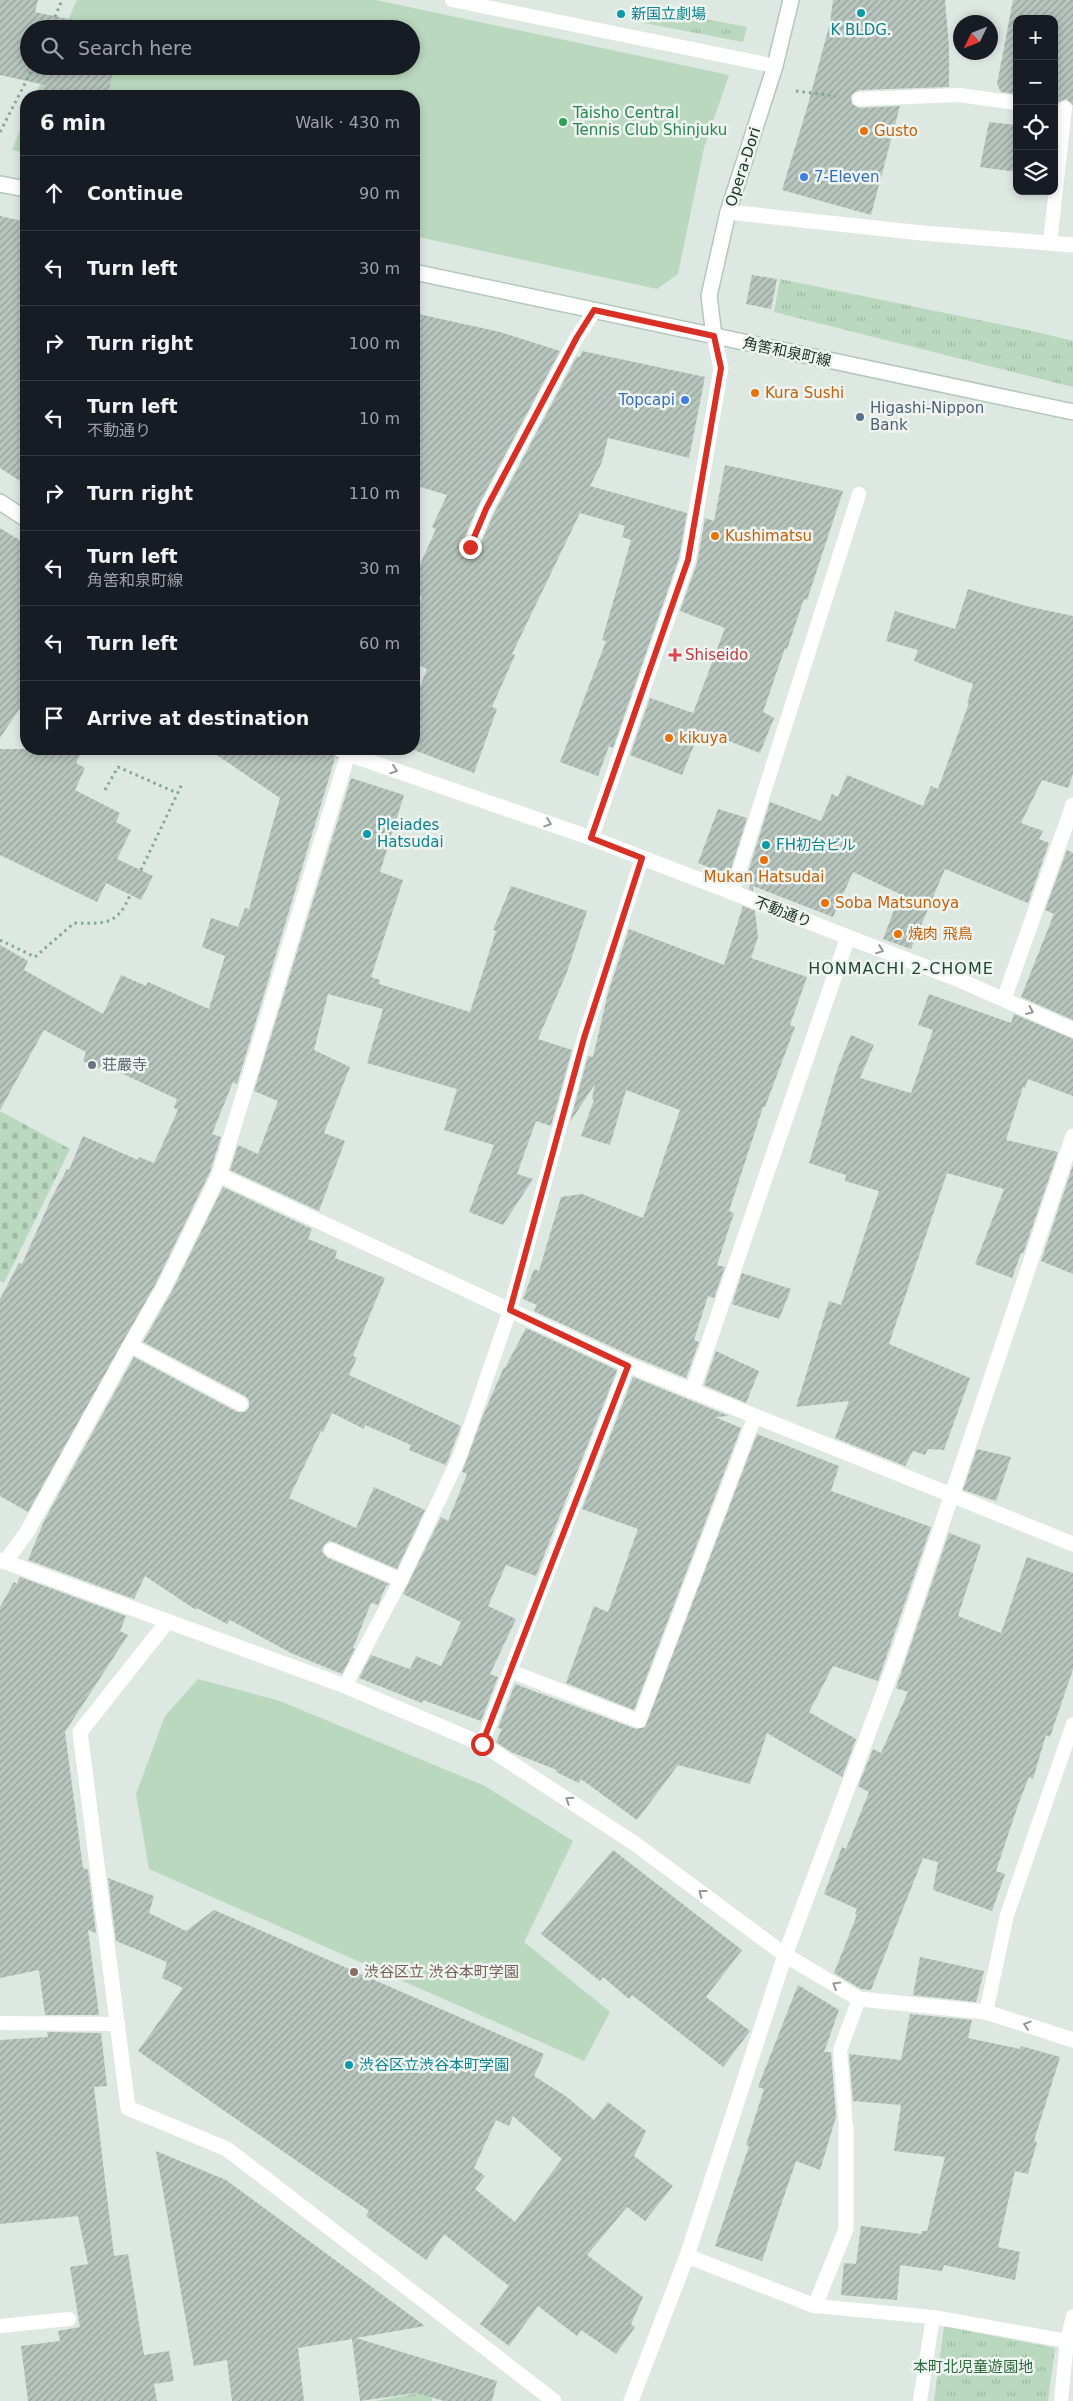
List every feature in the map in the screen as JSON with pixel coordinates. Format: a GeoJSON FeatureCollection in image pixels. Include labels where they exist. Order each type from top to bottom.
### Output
{"type":"FeatureCollection","features":[{"type":"Feature","properties":{"kind":"street","name":"Opera-Dori"},"geometry":{"type":"LineString","coordinates":[[591,838],[688,560],[721,368],[714,336],[709,296],[728,212],[775,66],[791,0]]}},
{"type":"Feature","properties":{"kind":"street"},"geometry":{"type":"LineString","coordinates":[[0,184],[20,188]]}},
{"type":"Feature","properties":{"kind":"street"},"geometry":{"type":"LineString","coordinates":[[728,212],[922,233],[1073,245]]}},
{"type":"Feature","properties":{"kind":"street","name":"角筈和泉町線"},"geometry":{"type":"LineString","coordinates":[[420,273],[1073,412]]}},
{"type":"Feature","properties":{"kind":"street"},"geometry":{"type":"LineString","coordinates":[[0,502],[20,515]]}},
{"type":"Feature","properties":{"kind":"street"},"geometry":{"type":"LineString","coordinates":[[343,755],[218,1175],[164,1287],[130,1344],[27,1532],[3,1561],[345,1686],[482,1744],[634,1843],[785,1955],[859,1999],[986,2012],[1073,2040]]}},
{"type":"Feature","properties":{"kind":"street","name":"不動通り"},"geometry":{"type":"LineString","coordinates":[[353,755],[591,838],[1004,999],[1073,1030]]}},
{"type":"Feature","properties":{"kind":"street"},"geometry":{"type":"LineString","coordinates":[[1004,999],[1073,805]]}},
{"type":"Feature","properties":{"kind":"street"},"geometry":{"type":"LineString","coordinates":[[692,1390],[848,937]]}},
{"type":"Feature","properties":{"kind":"street"},"geometry":{"type":"LineString","coordinates":[[631,2401],[687,2256],[785,1955],[897,1657],[1073,1136]]}},
{"type":"Feature","properties":{"kind":"street"},"geometry":{"type":"LineString","coordinates":[[218,1175],[628,1366],[1073,1544]]}},
{"type":"Feature","properties":{"kind":"street"},"geometry":{"type":"LineString","coordinates":[[167,1622],[80,1732],[128,2108],[226,2149],[554,2401]]}},
{"type":"Feature","properties":{"kind":"street"},"geometry":{"type":"LineString","coordinates":[[687,2256],[815,2306],[846,2229],[846,2127]]}},
{"type":"Feature","properties":{"kind":"lane"},"geometry":{"type":"LineString","coordinates":[[452,0],[775,66]]}},
{"type":"Feature","properties":{"kind":"lane"},"geometry":{"type":"LineString","coordinates":[[859,99],[959,95],[1013,102]]}},
{"type":"Feature","properties":{"kind":"lane"},"geometry":{"type":"LineString","coordinates":[[1050,243],[1064,108]]}},
{"type":"Feature","properties":{"kind":"lane"},"geometry":{"type":"LineString","coordinates":[[470,547],[486,509],[577,337],[594,310]]}},
{"type":"Feature","properties":{"kind":"lane"},"geometry":{"type":"LineString","coordinates":[[732,893],[859,494]]}},
{"type":"Feature","properties":{"kind":"lane"},"geometry":{"type":"LineString","coordinates":[[345,1686],[401,1580],[460,1456],[510,1310],[584,1038],[642,858]]}},
{"type":"Feature","properties":{"kind":"lane"},"geometry":{"type":"LineString","coordinates":[[130,1344],[241,1404]]}},
{"type":"Feature","properties":{"kind":"lane"},"geometry":{"type":"LineString","coordinates":[[482,1744],[628,1366]]}},
{"type":"Feature","properties":{"kind":"lane"},"geometry":{"type":"LineString","coordinates":[[510,1671],[639,1721],[755,1416]]}},
{"type":"Feature","properties":{"kind":"lane"},"geometry":{"type":"LineString","coordinates":[[331,1550],[401,1580]]}},
{"type":"Feature","properties":{"kind":"lane"},"geometry":{"type":"LineString","coordinates":[[986,2012],[1007,1915],[1073,1724]]}},
{"type":"Feature","properties":{"kind":"lane"},"geometry":{"type":"LineString","coordinates":[[846,2127],[840,2050],[859,1999]]}},
{"type":"Feature","properties":{"kind":"lane"},"geometry":{"type":"LineString","coordinates":[[0,2023],[118,2024]]}},
{"type":"Feature","properties":{"kind":"lane"},"geometry":{"type":"LineString","coordinates":[[815,2306],[932,2317],[1067,2341]]}},
{"type":"Feature","properties":{"kind":"lane"},"geometry":{"type":"LineString","coordinates":[[1060,2401],[1067,2341],[1073,2316]]}},
{"type":"Feature","properties":{"kind":"lane"},"geometry":{"type":"LineString","coordinates":[[920,2401],[932,2317]]}},
{"type":"Feature","properties":{"kind":"lane"},"geometry":{"type":"LineString","coordinates":[[0,2326],[69,2319]]}},
{"type":"Feature","properties":{"kind":"path"},"geometry":{"type":"LineString","coordinates":[[54,20],[62,0]]}},
{"type":"Feature","properties":{"kind":"path"},"geometry":{"type":"LineString","coordinates":[[22,90],[29,75]]}},
{"type":"Feature","properties":{"kind":"path"},"geometry":{"type":"LineString","coordinates":[[796,91],[859,99]]}},
{"type":"Feature","properties":{"kind":"path"},"geometry":{"type":"LineString","coordinates":[[0,132],[20,93]]}},
{"type":"Feature","properties":{"kind":"path"},"geometry":{"type":"LineString","coordinates":[[105,790],[118,767],[177,793]]}},
{"type":"Feature","properties":{"kind":"path"},"geometry":{"type":"LineString","coordinates":[[142,870],[182,784]]}},
{"type":"Feature","properties":{"kind":"path"},"geometry":{"type":"LineString","coordinates":[[0,940],[35,957],[74,923],[103,924],[124,910],[130,895]]}},
{"type":"Feature","properties":{"kind":"green space","name":"Taisho Central Tennis Club Shinjuku"},"geometry":{"type":"Polygon","coordinates":[[[77,0],[376,0],[729,75],[704,148],[678,274],[657,289],[420,237],[420,90],[38,90],[44,75],[420,75],[420,20],[68,20],[77,0]]]}},
{"type":"Feature","properties":{"kind":"green space"},"geometry":{"type":"Polygon","coordinates":[[[647,8],[747,27],[743,42],[644,23],[647,8]]]}},
{"type":"Feature","properties":{"kind":"green space"},"geometry":{"type":"Polygon","coordinates":[[[20,131],[20,152],[12,150],[20,131]]]}},
{"type":"Feature","properties":{"kind":"green space"},"geometry":{"type":"Polygon","coordinates":[[[780,279],[1073,341],[1073,387],[774,312],[780,279]]]}},
{"type":"Feature","properties":{"kind":"green space"},"geometry":{"type":"Polygon","coordinates":[[[0,1111],[70,1149],[4,1283],[0,1281],[0,1111]]]}},
{"type":"Feature","properties":{"kind":"green space"},"geometry":{"type":"Polygon","coordinates":[[[198,1679],[280,1701],[485,1786],[573,1841],[524,1942],[610,2012],[584,2061],[149,1869],[136,1794],[165,1716],[198,1679]]]}},
{"type":"Feature","properties":{"kind":"green space","name":"本町北児童遊園地"},"geometry":{"type":"Polygon","coordinates":[[[944,2326],[1055,2348],[1048,2401],[934,2401],[944,2326]]]}},
{"type":"Feature","properties":{"kind":"green space"},"geometry":{"type":"Polygon","coordinates":[[[430,2391],[432,2401],[375,2401],[430,2391]]]}},
{"type":"Feature","properties":{"kind":"building"},"geometry":{"type":"Polygon","coordinates":[[[0,0],[38,0],[35,12],[73,20],[20,20],[20,75],[112,75],[109,90],[43,90],[45,85],[0,75],[0,0]]]}},
{"type":"Feature","properties":{"kind":"building"},"geometry":{"type":"Polygon","coordinates":[[[833,0],[945,0],[949,46],[949,87],[859,90],[851,95],[852,104],[859,108],[900,106],[871,215],[782,190],[830,23],[833,0]]]}},
{"type":"Feature","properties":{"kind":"building"},"geometry":{"type":"Polygon","coordinates":[[[1013,0],[1073,0],[1073,105],[1066,99],[1058,102],[1058,15],[1013,15],[1013,94],[1001,92],[997,84],[1013,0]]]}},
{"type":"Feature","properties":{"kind":"building"},"geometry":{"type":"Polygon","coordinates":[[[989,122],[1013,125],[1013,171],[980,167],[989,122]]]}},
{"type":"Feature","properties":{"kind":"building"},"geometry":{"type":"Polygon","coordinates":[[[0,216],[20,221],[20,481],[0,468],[0,216]]]}},
{"type":"Feature","properties":{"kind":"building"},"geometry":{"type":"Polygon","coordinates":[[[752,275],[777,279],[771,309],[746,304],[752,275]]]}},
{"type":"Feature","properties":{"kind":"building"},"geometry":{"type":"Polygon","coordinates":[[[420,314],[500,332],[560,351],[478,506],[462,544],[463,552],[467,555],[475,554],[478,550],[494,513],[577,356],[580,357],[582,351],[705,377],[689,458],[608,438],[602,462],[590,486],[687,513],[679,558],[613,748],[609,746],[598,776],[560,762],[606,641],[602,640],[631,540],[622,537],[625,526],[580,513],[512,654],[515,655],[492,707],[497,709],[474,773],[420,752],[420,687],[427,669],[420,666],[420,602],[422,597],[420,596],[420,565],[436,529],[432,527],[447,495],[420,487],[420,314]]]}},
{"type":"Feature","properties":{"kind":"building"},"geometry":{"type":"Polygon","coordinates":[[[725,465],[843,491],[807,600],[804,599],[763,712],[774,718],[760,753],[700,730],[682,775],[630,755],[650,698],[693,713],[725,628],[680,611],[697,563],[705,518],[714,521],[725,465]]]}},
{"type":"Feature","properties":{"kind":"building"},"geometry":{"type":"Polygon","coordinates":[[[0,528],[20,540],[20,708],[0,738],[0,528]]]}},
{"type":"Feature","properties":{"kind":"building"},"geometry":{"type":"Polygon","coordinates":[[[968,589],[1026,606],[1073,616],[1073,774],[1068,788],[1042,780],[1021,823],[1043,831],[1039,839],[1049,843],[1028,903],[945,869],[911,949],[883,939],[900,894],[853,872],[833,917],[753,886],[753,891],[749,889],[750,884],[745,882],[770,802],[821,821],[832,794],[838,797],[847,775],[923,806],[931,786],[938,789],[969,703],[967,703],[973,684],[914,661],[918,650],[886,641],[895,611],[955,629],[968,589]]]}},
{"type":"Feature","properties":{"kind":"building"},"geometry":{"type":"Polygon","coordinates":[[[0,749],[20,749],[20,755],[80,755],[76,763],[85,768],[75,790],[120,813],[116,822],[131,830],[117,859],[153,876],[141,900],[106,883],[97,902],[0,855],[0,749]]]}},
{"type":"Feature","properties":{"kind":"building"},"geometry":{"type":"Polygon","coordinates":[[[217,755],[333,755],[335,758],[237,1084],[233,1082],[212,1134],[221,1137],[210,1172],[156,1283],[28,1512],[0,1496],[0,1299],[19,1263],[22,1264],[52,1197],[67,1169],[69,1170],[83,1136],[138,1160],[139,1157],[154,1163],[178,1110],[174,1108],[177,1099],[108,1067],[105,1071],[83,1061],[86,1052],[44,1030],[0,1110],[0,945],[28,961],[24,970],[103,1014],[121,975],[146,986],[148,982],[209,1009],[225,956],[202,947],[211,918],[238,927],[245,908],[249,909],[280,798],[217,755]]]}},
{"type":"Feature","properties":{"kind":"building"},"geometry":{"type":"Polygon","coordinates":[[[351,778],[404,795],[380,872],[403,880],[371,977],[380,980],[379,984],[470,1012],[496,931],[493,930],[511,886],[587,911],[567,972],[538,1039],[572,1050],[551,1126],[536,1121],[517,1174],[533,1179],[503,1225],[469,1212],[494,1145],[444,1130],[457,1089],[367,1063],[383,1009],[328,994],[314,1050],[350,1067],[324,1133],[345,1141],[319,1211],[230,1170],[238,1145],[258,1154],[278,1101],[254,1091],[351,778]]]}},
{"type":"Feature","properties":{"kind":"building"},"geometry":{"type":"Polygon","coordinates":[[[718,809],[747,818],[729,875],[698,863],[718,809]]]}},
{"type":"Feature","properties":{"kind":"building"},"geometry":{"type":"Polygon","coordinates":[[[1067,850],[1073,853],[1073,1020],[1021,997],[1054,914],[1045,910],[1067,850]]]}},
{"type":"Feature","properties":{"kind":"building"},"geometry":{"type":"Polygon","coordinates":[[[743,906],[755,911],[758,937],[751,958],[807,977],[790,1025],[795,1027],[765,1107],[763,1107],[729,1211],[734,1213],[717,1265],[725,1267],[714,1298],[708,1296],[694,1340],[699,1342],[686,1378],[632,1356],[534,1311],[537,1305],[523,1299],[534,1269],[539,1271],[561,1197],[582,1194],[643,1218],[680,1110],[626,1090],[610,1145],[581,1136],[594,1100],[592,1099],[595,1084],[570,1122],[588,1056],[593,1057],[608,993],[629,929],[724,965],[743,906]]]}},
{"type":"Feature","properties":{"kind":"building"},"geometry":{"type":"Polygon","coordinates":[[[929,994],[1011,1023],[1014,1014],[1073,1039],[1073,1096],[1028,1079],[1025,1088],[1023,1087],[1006,1140],[1058,1152],[1023,1254],[1021,1253],[1012,1278],[975,1264],[1004,1189],[947,1173],[889,1344],[970,1378],[944,1450],[928,1449],[925,1455],[913,1451],[905,1466],[835,1438],[849,1401],[796,1407],[829,1301],[841,1305],[879,1191],[845,1181],[846,1175],[809,1163],[837,1070],[851,1035],[874,1045],[860,1078],[911,1093],[933,1030],[918,1025],[929,994]]]}},
{"type":"Feature","properties":{"kind":"building"},"geometry":{"type":"Polygon","coordinates":[[[1073,1165],[1073,1274],[1041,1261],[1073,1165]]]}},
{"type":"Feature","properties":{"kind":"building"},"geometry":{"type":"Polygon","coordinates":[[[223,1187],[312,1229],[308,1239],[337,1251],[335,1258],[385,1278],[353,1356],[357,1358],[349,1375],[461,1426],[446,1465],[409,1450],[411,1445],[365,1425],[364,1429],[332,1413],[323,1432],[321,1431],[289,1498],[356,1528],[374,1487],[425,1510],[397,1569],[334,1542],[329,1541],[323,1546],[322,1552],[328,1558],[389,1584],[386,1586],[378,1605],[371,1603],[353,1648],[355,1649],[342,1674],[291,1653],[230,1620],[227,1624],[197,1608],[196,1610],[145,1576],[134,1599],[28,1560],[44,1521],[134,1357],[237,1412],[245,1412],[249,1408],[249,1400],[245,1396],[143,1342],[172,1291],[223,1187]]]}},
{"type":"Feature","properties":{"kind":"building"},"geometry":{"type":"Polygon","coordinates":[[[742,1273],[791,1289],[779,1319],[732,1304],[742,1273]]]}},
{"type":"Feature","properties":{"kind":"building"},"geometry":{"type":"Polygon","coordinates":[[[526,1328],[617,1370],[536,1576],[506,1565],[488,1606],[516,1619],[490,1674],[498,1677],[481,1721],[423,1700],[422,1703],[359,1678],[371,1655],[410,1669],[416,1656],[441,1666],[461,1622],[403,1594],[441,1517],[448,1521],[467,1474],[462,1472],[484,1413],[504,1367],[526,1328]]]}},
{"type":"Feature","properties":{"kind":"building"},"geometry":{"type":"Polygon","coordinates":[[[716,1351],[759,1371],[746,1403],[704,1385],[716,1351]]]}},
{"type":"Feature","properties":{"kind":"building"},"geometry":{"type":"Polygon","coordinates":[[[633,1377],[729,1416],[715,1417],[741,1428],[634,1710],[566,1683],[594,1606],[608,1612],[638,1529],[582,1509],[633,1377]]]}},
{"type":"Feature","properties":{"kind":"building"},"geometry":{"type":"Polygon","coordinates":[[[757,1434],[839,1466],[831,1491],[931,1527],[878,1681],[833,1666],[809,1712],[856,1739],[842,1777],[767,1733],[750,1784],[678,1765],[637,1820],[581,1779],[579,1783],[556,1772],[557,1770],[511,1752],[496,1742],[502,1729],[498,1728],[515,1684],[636,1729],[645,1727],[757,1434]]]}},
{"type":"Feature","properties":{"kind":"building"},"geometry":{"type":"Polygon","coordinates":[[[977,1449],[1011,1457],[996,1501],[963,1490],[977,1449]]]}},
{"type":"Feature","properties":{"kind":"building"},"geometry":{"type":"Polygon","coordinates":[[[949,1533],[981,1545],[958,1616],[1001,1633],[1027,1557],[1073,1573],[1073,1669],[1050,1737],[1046,1735],[1033,1779],[1029,1777],[1018,1805],[996,1871],[1005,1874],[992,1911],[933,1890],[938,1862],[923,1858],[871,1990],[861,1989],[834,1973],[857,1915],[855,1914],[857,1909],[824,1894],[842,1847],[846,1849],[869,1792],[858,1786],[873,1749],[881,1753],[908,1692],[896,1688],[949,1533]]]}},
{"type":"Feature","properties":{"kind":"building"},"geometry":{"type":"Polygon","coordinates":[[[20,1577],[126,1616],[120,1631],[128,1635],[65,1732],[83,1868],[88,1870],[96,1933],[88,1930],[99,2015],[45,2015],[39,1970],[0,1978],[0,1607],[14,1582],[17,1584],[20,1577]]]}},
{"type":"Feature","properties":{"kind":"building"},"geometry":{"type":"Polygon","coordinates":[[[613,1850],[742,1950],[706,1997],[750,2031],[723,2067],[632,1995],[629,1999],[603,1977],[600,1981],[541,1934],[613,1850]]]}},
{"type":"Feature","properties":{"kind":"building","name":"渋谷区立渋谷本町学園"},"geometry":{"type":"Polygon","coordinates":[[[108,1878],[154,1896],[149,1913],[186,1931],[214,1910],[544,2054],[534,2076],[567,2097],[594,2120],[608,2102],[646,2131],[634,2156],[673,2186],[645,2221],[627,2207],[587,2255],[643,2297],[631,2324],[635,2327],[616,2354],[581,2330],[577,2336],[538,2306],[509,2346],[480,2324],[509,2286],[444,2234],[426,2260],[366,2216],[369,2211],[138,2051],[183,1988],[162,1978],[167,1962],[116,1941],[108,1878]],[[513,2116],[509,2126],[496,2120],[474,2168],[485,2176],[475,2189],[515,2222],[562,2159],[513,2116]]]}},
{"type":"Feature","properties":{"kind":"building"},"geometry":{"type":"Polygon","coordinates":[[[920,1957],[984,1971],[976,2002],[913,1995],[920,1957]]]}},
{"type":"Feature","properties":{"kind":"building"},"geometry":{"type":"Polygon","coordinates":[[[798,1985],[839,2010],[824,2052],[831,2052],[836,2117],[820,2170],[796,2161],[762,2261],[715,2246],[749,2146],[746,2145],[764,2089],[758,2087],[798,1985]]]}},
{"type":"Feature","properties":{"kind":"building"},"geometry":{"type":"Polygon","coordinates":[[[910,2014],[972,2020],[968,2038],[1020,2049],[1021,2046],[1060,2057],[1034,2141],[1037,2142],[1028,2174],[1015,2171],[998,2247],[1020,2252],[1015,2280],[944,2265],[942,2271],[900,2265],[897,2300],[841,2295],[844,2263],[856,2264],[861,2226],[921,2234],[922,2231],[927,2231],[945,2157],[894,2151],[901,2105],[853,2101],[849,2054],[901,2060],[910,2014]]]}},
{"type":"Feature","properties":{"kind":"building"},"geometry":{"type":"Polygon","coordinates":[[[47,2032],[101,2033],[107,2086],[94,2087],[114,2256],[128,2254],[144,2355],[169,2351],[174,2381],[154,2384],[157,2401],[28,2401],[21,2346],[60,2341],[58,2331],[80,2327],[70,2267],[88,2264],[78,2216],[0,2224],[0,2040],[48,2037],[47,2032]]]}},
{"type":"Feature","properties":{"kind":"building"},"geometry":{"type":"Polygon","coordinates":[[[156,2151],[226,2180],[425,2326],[356,2338],[497,2381],[492,2401],[444,2401],[416,2393],[360,2401],[352,2339],[298,2348],[304,2401],[232,2401],[227,2360],[194,2366],[156,2151]]]}},
{"type":"Feature","properties":{"kind":"place","name":"K BLDG."},"geometry":{"type":"Point","coordinates":[861,13]}},
{"type":"Feature","properties":{"kind":"place","name":"新国立劇場"},"geometry":{"type":"Point","coordinates":[621,14]}},
{"type":"Feature","properties":{"kind":"place","name":"Taisho Central Tennis Club Shinjuku"},"geometry":{"type":"Point","coordinates":[563,122]}},
{"type":"Feature","properties":{"kind":"place","name":"Gusto"},"geometry":{"type":"Point","coordinates":[864,131]}},
{"type":"Feature","properties":{"kind":"place","name":"7-Eleven"},"geometry":{"type":"Point","coordinates":[804,177]}},
{"type":"Feature","properties":{"kind":"place","name":"Kura Sushi"},"geometry":{"type":"Point","coordinates":[755,393]}},
{"type":"Feature","properties":{"kind":"place","name":"Topcapi"},"geometry":{"type":"Point","coordinates":[685,400]}},
{"type":"Feature","properties":{"kind":"place","name":"Higashi-Nippon Bank"},"geometry":{"type":"Point","coordinates":[860,417]}},
{"type":"Feature","properties":{"kind":"place","name":"Kushimatsu"},"geometry":{"type":"Point","coordinates":[715,536]}},
{"type":"Feature","properties":{"kind":"place","name":"Shiseido"},"geometry":{"type":"Point","coordinates":[675,655]}},
{"type":"Feature","properties":{"kind":"place","name":"kikuya"},"geometry":{"type":"Point","coordinates":[669,738]}},
{"type":"Feature","properties":{"kind":"place","name":"Pleiades Hatsudai"},"geometry":{"type":"Point","coordinates":[367,834]}},
{"type":"Feature","properties":{"kind":"place","name":"FH初台ビル"},"geometry":{"type":"Point","coordinates":[766,845]}},
{"type":"Feature","properties":{"kind":"place","name":"Mukan Hatsudai"},"geometry":{"type":"Point","coordinates":[764,860]}},
{"type":"Feature","properties":{"kind":"place","name":"Soba Matsunoya"},"geometry":{"type":"Point","coordinates":[825,903]}},
{"type":"Feature","properties":{"kind":"place","name":"焼肉 飛鳥"},"geometry":{"type":"Point","coordinates":[898,934]}},
{"type":"Feature","properties":{"kind":"place","name":"荘嚴寺"},"geometry":{"type":"Point","coordinates":[92,1065]}},
{"type":"Feature","properties":{"kind":"place","name":"渋谷区立 渋谷本町学園"},"geometry":{"type":"Point","coordinates":[354,1972]}},
{"type":"Feature","properties":{"kind":"place","name":"渋谷区立渋谷本町学園"},"geometry":{"type":"Point","coordinates":[349,2065]}},
{"type":"Feature","properties":{"kind":"district","name":"HONMACHI 2-CHOME"},"geometry":{"type":"Point","coordinates":[901,968]}},
{"type":"Feature","properties":{"kind":"route"},"geometry":{"type":"LineString","coordinates":[[470,547],[486,509],[577,337],[594,310],[714,336],[721,368],[688,560],[591,838],[642,858],[584,1038],[510,1310],[628,1366],[482,1744]]}}]}
